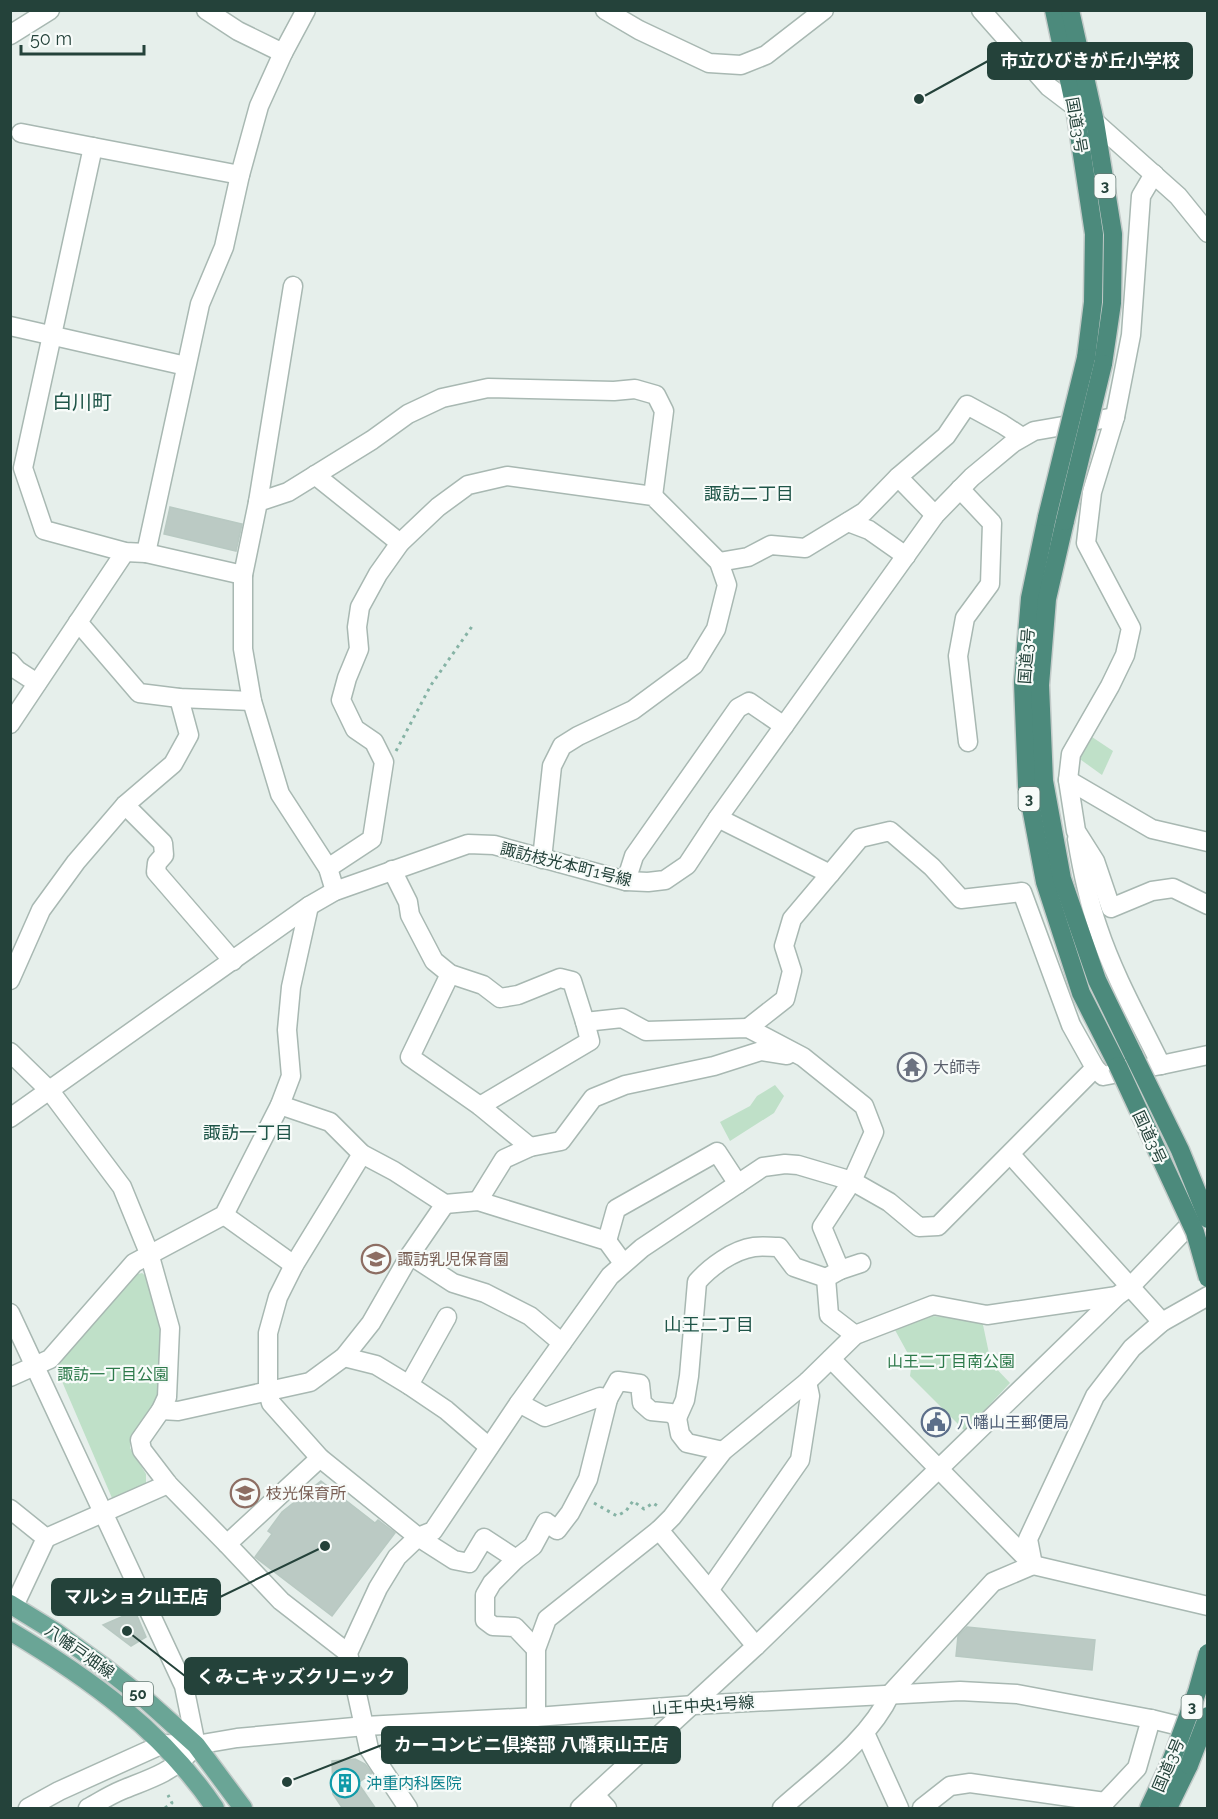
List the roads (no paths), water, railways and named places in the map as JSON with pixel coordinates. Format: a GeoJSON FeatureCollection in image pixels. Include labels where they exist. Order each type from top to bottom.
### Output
{"type":"FeatureCollection","features":[{"type":"Feature","properties":{"kind":"highway","name":"国道3号"},"geometry":{"type":"LineString","coordinates":[[1054,10],[1075,108],[1094,234],[1094,361]]}},
{"type":"Feature","properties":{"kind":"highway","name":"国道3号"},"geometry":{"type":"LineString","coordinates":[[1070,10],[1095,122],[1113,234],[1112,303],[1094,361],[1056,519],[1030,598],[1023,683],[1027,786],[1045,882],[1081,993],[1118,1066],[1195,1232],[1208,1278]]}},
{"type":"Feature","properties":{"kind":"highway","name":"国道3号"},"geometry":{"type":"LineString","coordinates":[[1056,519],[1040,685],[1044,781],[1062,879],[1097,980],[1180,1150],[1208,1219]]}},
{"type":"Feature","properties":{"kind":"highway","name":"国道3号"},"geometry":{"type":"LineString","coordinates":[[1168,1809],[1208,1653]]}},
{"type":"Feature","properties":{"kind":"highway","name":"国道3号"},"geometry":{"type":"LineString","coordinates":[[1149,1809],[1208,1716]]}},
{"type":"Feature","properties":{"kind":"main road","name":"八幡戸畑線"},"geometry":{"type":"LineString","coordinates":[[12,1605],[104,1666],[196,1745],[243,1809]]}},
{"type":"Feature","properties":{"kind":"main road","name":"八幡戸畑線"},"geometry":{"type":"LineString","coordinates":[[10,1631],[83,1676],[126,1711],[163,1744],[215,1809]]}},
{"type":"Feature","properties":{"kind":"street"},"geometry":{"type":"LineString","coordinates":[[10,35],[50,10]]}},
{"type":"Feature","properties":{"kind":"street"},"geometry":{"type":"LineString","coordinates":[[206,10],[238,31],[283,53]]}},
{"type":"Feature","properties":{"kind":"street"},"geometry":{"type":"LineString","coordinates":[[146,553],[200,304],[224,248],[240,174],[259,106],[306,10]]}},
{"type":"Feature","properties":{"kind":"street"},"geometry":{"type":"LineString","coordinates":[[605,10],[639,30],[709,63],[741,64],[766,55],[824,10]]}},
{"type":"Feature","properties":{"kind":"street"},"geometry":{"type":"LineString","coordinates":[[981,10],[1050,87],[1095,122],[1178,196],[1208,233]]}},
{"type":"Feature","properties":{"kind":"street"},"geometry":{"type":"LineString","coordinates":[[21,133],[240,174]]}},
{"type":"Feature","properties":{"kind":"street"},"geometry":{"type":"LineString","coordinates":[[93,147],[23,468],[44,530],[125,552],[146,553],[243,575]]}},
{"type":"Feature","properties":{"kind":"street"},"geometry":{"type":"LineString","coordinates":[[1154,174],[1141,196],[1131,334],[1115,417],[1092,492],[1086,543],[1131,628],[1125,655],[1071,754],[1068,780],[1084,881],[1098,930],[1123,990],[1161,1065]]}},
{"type":"Feature","properties":{"kind":"street"},"geometry":{"type":"LineString","coordinates":[[293,286],[258,502],[243,575],[243,649],[252,701],[280,794],[328,868],[335,891]]}},
{"type":"Feature","properties":{"kind":"street"},"geometry":{"type":"LineString","coordinates":[[10,326],[186,366]]}},
{"type":"Feature","properties":{"kind":"street"},"geometry":{"type":"LineString","coordinates":[[258,502],[288,492],[372,440],[408,414],[442,398],[488,388],[614,391],[635,388],[656,395],[664,411],[653,496]]}},
{"type":"Feature","properties":{"kind":"street"},"geometry":{"type":"LineString","coordinates":[[719,562],[748,557],[771,545],[805,548],[864,512],[898,477],[946,436],[967,405],[1022,438]]}},
{"type":"Feature","properties":{"kind":"street","name":"諏訪枝光本町1号線"},"geometry":{"type":"LineString","coordinates":[[10,1118],[309,906],[335,891],[392,870],[468,844],[494,845],[626,881],[665,880],[687,865],[718,818],[935,515],[960,489],[1013,443],[1034,431],[1115,417]]}},
{"type":"Feature","properties":{"kind":"street"},"geometry":{"type":"LineString","coordinates":[[315,475],[400,543]]}},
{"type":"Feature","properties":{"kind":"street"},"geometry":{"type":"LineString","coordinates":[[328,868],[372,839],[387,762],[374,742],[355,729],[342,700],[347,678],[359,649],[357,627],[360,607],[378,574],[400,543],[438,507],[468,485],[507,476],[653,496],[719,562],[727,585],[716,629],[694,665],[633,710],[562,746],[552,766],[542,859]]}},
{"type":"Feature","properties":{"kind":"street"},"geometry":{"type":"LineString","coordinates":[[898,477],[935,515]]}},
{"type":"Feature","properties":{"kind":"street"},"geometry":{"type":"LineString","coordinates":[[960,489],[992,523],[990,584],[964,618],[958,656],[969,742]]}},
{"type":"Feature","properties":{"kind":"street"},"geometry":{"type":"LineString","coordinates":[[848,522],[869,530],[906,556]]}},
{"type":"Feature","properties":{"kind":"street"},"geometry":{"type":"LineString","coordinates":[[10,724],[125,552]]}},
{"type":"Feature","properties":{"kind":"street"},"geometry":{"type":"LineString","coordinates":[[78,622],[139,693],[179,698],[252,701]]}},
{"type":"Feature","properties":{"kind":"street"},"geometry":{"type":"LineString","coordinates":[[10,662],[17,670],[38,683]]}},
{"type":"Feature","properties":{"kind":"street"},"geometry":{"type":"LineString","coordinates":[[10,980],[41,910],[75,862],[125,805],[173,764],[189,735],[179,698]]}},
{"type":"Feature","properties":{"kind":"street"},"geometry":{"type":"LineString","coordinates":[[626,881],[633,856],[738,708],[749,702],[784,726]]}},
{"type":"Feature","properties":{"kind":"street"},"geometry":{"type":"LineString","coordinates":[[1068,780],[1152,829],[1208,842]]}},
{"type":"Feature","properties":{"kind":"street"},"geometry":{"type":"LineString","coordinates":[[125,805],[164,843],[164,855],[157,863],[156,872],[233,961]]}},
{"type":"Feature","properties":{"kind":"street"},"geometry":{"type":"LineString","coordinates":[[718,818],[830,874]]}},
{"type":"Feature","properties":{"kind":"street"},"geometry":{"type":"LineString","coordinates":[[748,1028],[785,999],[792,971],[784,946],[792,919],[860,838],[890,831],[932,867],[961,899],[1022,892],[1071,1025],[1095,1068],[1103,1076],[1208,1055]]}},
{"type":"Feature","properties":{"kind":"street"},"geometry":{"type":"LineString","coordinates":[[1076,831],[1095,861],[1111,908],[1152,891],[1173,888],[1208,905]]}},
{"type":"Feature","properties":{"kind":"street"},"geometry":{"type":"LineString","coordinates":[[392,870],[408,902],[410,915],[434,961],[450,974],[483,985],[500,998],[518,995],[560,978],[572,981],[590,1041],[480,1106]]}},
{"type":"Feature","properties":{"kind":"street"},"geometry":{"type":"LineString","coordinates":[[10,1377],[50,1359],[134,1263],[224,1215],[280,1105],[291,1076],[287,1030],[291,987],[309,906]]}},
{"type":"Feature","properties":{"kind":"street"},"geometry":{"type":"LineString","coordinates":[[450,974],[410,1056],[480,1106],[530,1147]]}},
{"type":"Feature","properties":{"kind":"street"},"geometry":{"type":"LineString","coordinates":[[585,1022],[622,1018],[646,1031],[748,1028],[803,1057],[864,1106],[874,1132],[852,1181],[822,1227],[833,1274],[830,1315],[855,1335]]}},
{"type":"Feature","properties":{"kind":"street"},"geometry":{"type":"LineString","coordinates":[[478,1201],[504,1160],[530,1147],[561,1141],[593,1098],[625,1085],[714,1066],[761,1051],[803,1057]]}},
{"type":"Feature","properties":{"kind":"street"},"geometry":{"type":"LineString","coordinates":[[10,1052],[50,1091],[122,1187],[149,1253],[170,1328],[167,1397],[161,1410],[140,1440],[142,1450],[168,1484],[281,1602],[348,1653]]}},
{"type":"Feature","properties":{"kind":"street"},"geometry":{"type":"LineString","coordinates":[[408,1809],[369,1749],[348,1653],[378,1588],[397,1557],[418,1537],[433,1531],[519,1403],[610,1276],[642,1248],[763,1167],[798,1165],[852,1181],[889,1202],[919,1227],[938,1226],[1095,1068]]}},
{"type":"Feature","properties":{"kind":"street"},"geometry":{"type":"LineString","coordinates":[[280,1105],[330,1122],[362,1154],[394,1171],[445,1204],[478,1201],[607,1241],[623,1263]]}},
{"type":"Feature","properties":{"kind":"street"},"geometry":{"type":"LineString","coordinates":[[607,1241],[616,1209],[717,1152],[738,1184]]}},
{"type":"Feature","properties":{"kind":"street"},"geometry":{"type":"LineString","coordinates":[[362,1154],[294,1265],[278,1297],[268,1333],[268,1392],[272,1403],[320,1458],[418,1537],[454,1560],[469,1563],[484,1538],[516,1558]]}},
{"type":"Feature","properties":{"kind":"street"},"geometry":{"type":"LineString","coordinates":[[1011,1155],[1124,1291],[1162,1322]]}},
{"type":"Feature","properties":{"kind":"street"},"geometry":{"type":"LineString","coordinates":[[161,1410],[178,1411],[310,1382],[344,1357],[371,1323],[410,1255],[445,1204]]}},
{"type":"Feature","properties":{"kind":"street"},"geometry":{"type":"LineString","coordinates":[[580,1809],[694,1705],[940,1470],[1208,1207]]}},
{"type":"Feature","properties":{"kind":"street"},"geometry":{"type":"LineString","coordinates":[[224,1215],[294,1265]]}},
{"type":"Feature","properties":{"kind":"street"},"geometry":{"type":"LineString","coordinates":[[723,1451],[687,1443],[680,1434],[677,1418],[685,1400],[689,1376],[697,1282],[706,1271],[727,1258],[752,1247],[779,1247],[794,1267],[833,1274],[861,1263]]}},
{"type":"Feature","properties":{"kind":"street"},"geometry":{"type":"LineString","coordinates":[[410,1255],[453,1283],[484,1293],[530,1316],[562,1343]]}},
{"type":"Feature","properties":{"kind":"street"},"geometry":{"type":"LineString","coordinates":[[536,1717],[536,1649],[547,1619],[658,1530],[672,1517],[723,1451],[807,1382],[855,1335],[933,1305],[987,1314],[1124,1291]]}},
{"type":"Feature","properties":{"kind":"street"},"geometry":{"type":"LineString","coordinates":[[1033,1565],[1028,1539],[1095,1396],[1132,1348],[1162,1322],[1208,1296]]}},
{"type":"Feature","properties":{"kind":"street"},"geometry":{"type":"LineString","coordinates":[[10,1313],[184,1686],[196,1745],[179,1764],[154,1778],[120,1791],[88,1809]]}},
{"type":"Feature","properties":{"kind":"street"},"geometry":{"type":"LineString","coordinates":[[409,1385],[447,1317]]}},
{"type":"Feature","properties":{"kind":"street"},"geometry":{"type":"LineString","coordinates":[[344,1357],[376,1365],[409,1385],[446,1410],[489,1447]]}},
{"type":"Feature","properties":{"kind":"street"},"geometry":{"type":"LineString","coordinates":[[831,1359],[1033,1565],[1208,1606]]}},
{"type":"Feature","properties":{"kind":"street"},"geometry":{"type":"LineString","coordinates":[[536,1649],[515,1627],[493,1626],[485,1620],[485,1595],[492,1583],[516,1558],[533,1545],[546,1522],[557,1530],[580,1495],[588,1479],[608,1399],[618,1381],[640,1384],[642,1404],[651,1411],[671,1413],[677,1418]]}},
{"type":"Feature","properties":{"kind":"street"},"geometry":{"type":"LineString","coordinates":[[710,1589],[800,1460],[810,1396],[807,1382]]}},
{"type":"Feature","properties":{"kind":"street"},"geometry":{"type":"LineString","coordinates":[[519,1403],[545,1417],[600,1397],[608,1399]]}},
{"type":"Feature","properties":{"kind":"street"},"geometry":{"type":"LineString","coordinates":[[227,1544],[320,1458]]}},
{"type":"Feature","properties":{"kind":"street"},"geometry":{"type":"LineString","coordinates":[[12,1605],[46,1538],[168,1484]]}},
{"type":"Feature","properties":{"kind":"street"},"geometry":{"type":"LineString","coordinates":[[10,1509],[46,1538]]}},
{"type":"Feature","properties":{"kind":"street"},"geometry":{"type":"LineString","coordinates":[[658,1530],[756,1646]]}},
{"type":"Feature","properties":{"kind":"street"},"geometry":{"type":"LineString","coordinates":[[782,1809],[865,1733],[883,1711],[891,1693],[993,1582],[1033,1565]]}},
{"type":"Feature","properties":{"kind":"street","name":"山王中央1号線"},"geometry":{"type":"LineString","coordinates":[[163,1744],[196,1745],[237,1738],[365,1726],[891,1693],[960,1691],[1017,1694],[1151,1719],[1208,1733]]}},
{"type":"Feature","properties":{"kind":"street"},"geometry":{"type":"LineString","coordinates":[[922,1809],[950,1786],[970,1783],[1100,1805],[1137,1768],[1151,1719]]}},
{"type":"Feature","properties":{"kind":"street"},"geometry":{"type":"LineString","coordinates":[[865,1733],[899,1809]]}},
{"type":"Feature","properties":{"kind":"street"},"geometry":{"type":"LineString","coordinates":[[28,1809],[68,1786],[163,1744]]}},
{"type":"Feature","properties":{"kind":"street"},"geometry":{"type":"LineString","coordinates":[[595,1795],[607,1809]]}},
{"type":"Feature","properties":{"kind":"place","name":"市立ひびきが丘小学校"},"geometry":{"type":"Point","coordinates":[919,99]}},
{"type":"Feature","properties":{"kind":"place","name":"大師寺"},"geometry":{"type":"Point","coordinates":[912,1067]}},
{"type":"Feature","properties":{"kind":"place","name":"諏訪乳児保育園"},"geometry":{"type":"Point","coordinates":[376,1259]}},
{"type":"Feature","properties":{"kind":"place","name":"八幡山王郵便局"},"geometry":{"type":"Point","coordinates":[936,1422]}},
{"type":"Feature","properties":{"kind":"place","name":"枝光保育所"},"geometry":{"type":"Point","coordinates":[245,1493]}},
{"type":"Feature","properties":{"kind":"place","name":"マルショク山王店"},"geometry":{"type":"Point","coordinates":[325,1546]}},
{"type":"Feature","properties":{"kind":"place","name":"くみこキッズクリニック"},"geometry":{"type":"Point","coordinates":[127,1631]}},
{"type":"Feature","properties":{"kind":"place","name":"カーコンビニ倶楽部 八幡東山王店"},"geometry":{"type":"Point","coordinates":[287,1782]}},
{"type":"Feature","properties":{"kind":"place","name":"沖重内科医院"},"geometry":{"type":"Point","coordinates":[345,1783]}},
{"type":"Feature","properties":{"kind":"district","name":"白川町"},"geometry":{"type":"Point","coordinates":[82,402]}},
{"type":"Feature","properties":{"kind":"district","name":"諏訪二丁目"},"geometry":{"type":"Point","coordinates":[749,494]}},
{"type":"Feature","properties":{"kind":"district","name":"諏訪一丁目"},"geometry":{"type":"Point","coordinates":[248,1133]}},
{"type":"Feature","properties":{"kind":"district","name":"山王二丁目"},"geometry":{"type":"Point","coordinates":[709,1325]}},
{"type":"Feature","properties":{"kind":"park label","name":"山王二丁目南公園"},"geometry":{"type":"Point","coordinates":[951,1361]}},
{"type":"Feature","properties":{"kind":"park label","name":"諏訪一丁目公園"},"geometry":{"type":"Point","coordinates":[113,1374]}}]}
